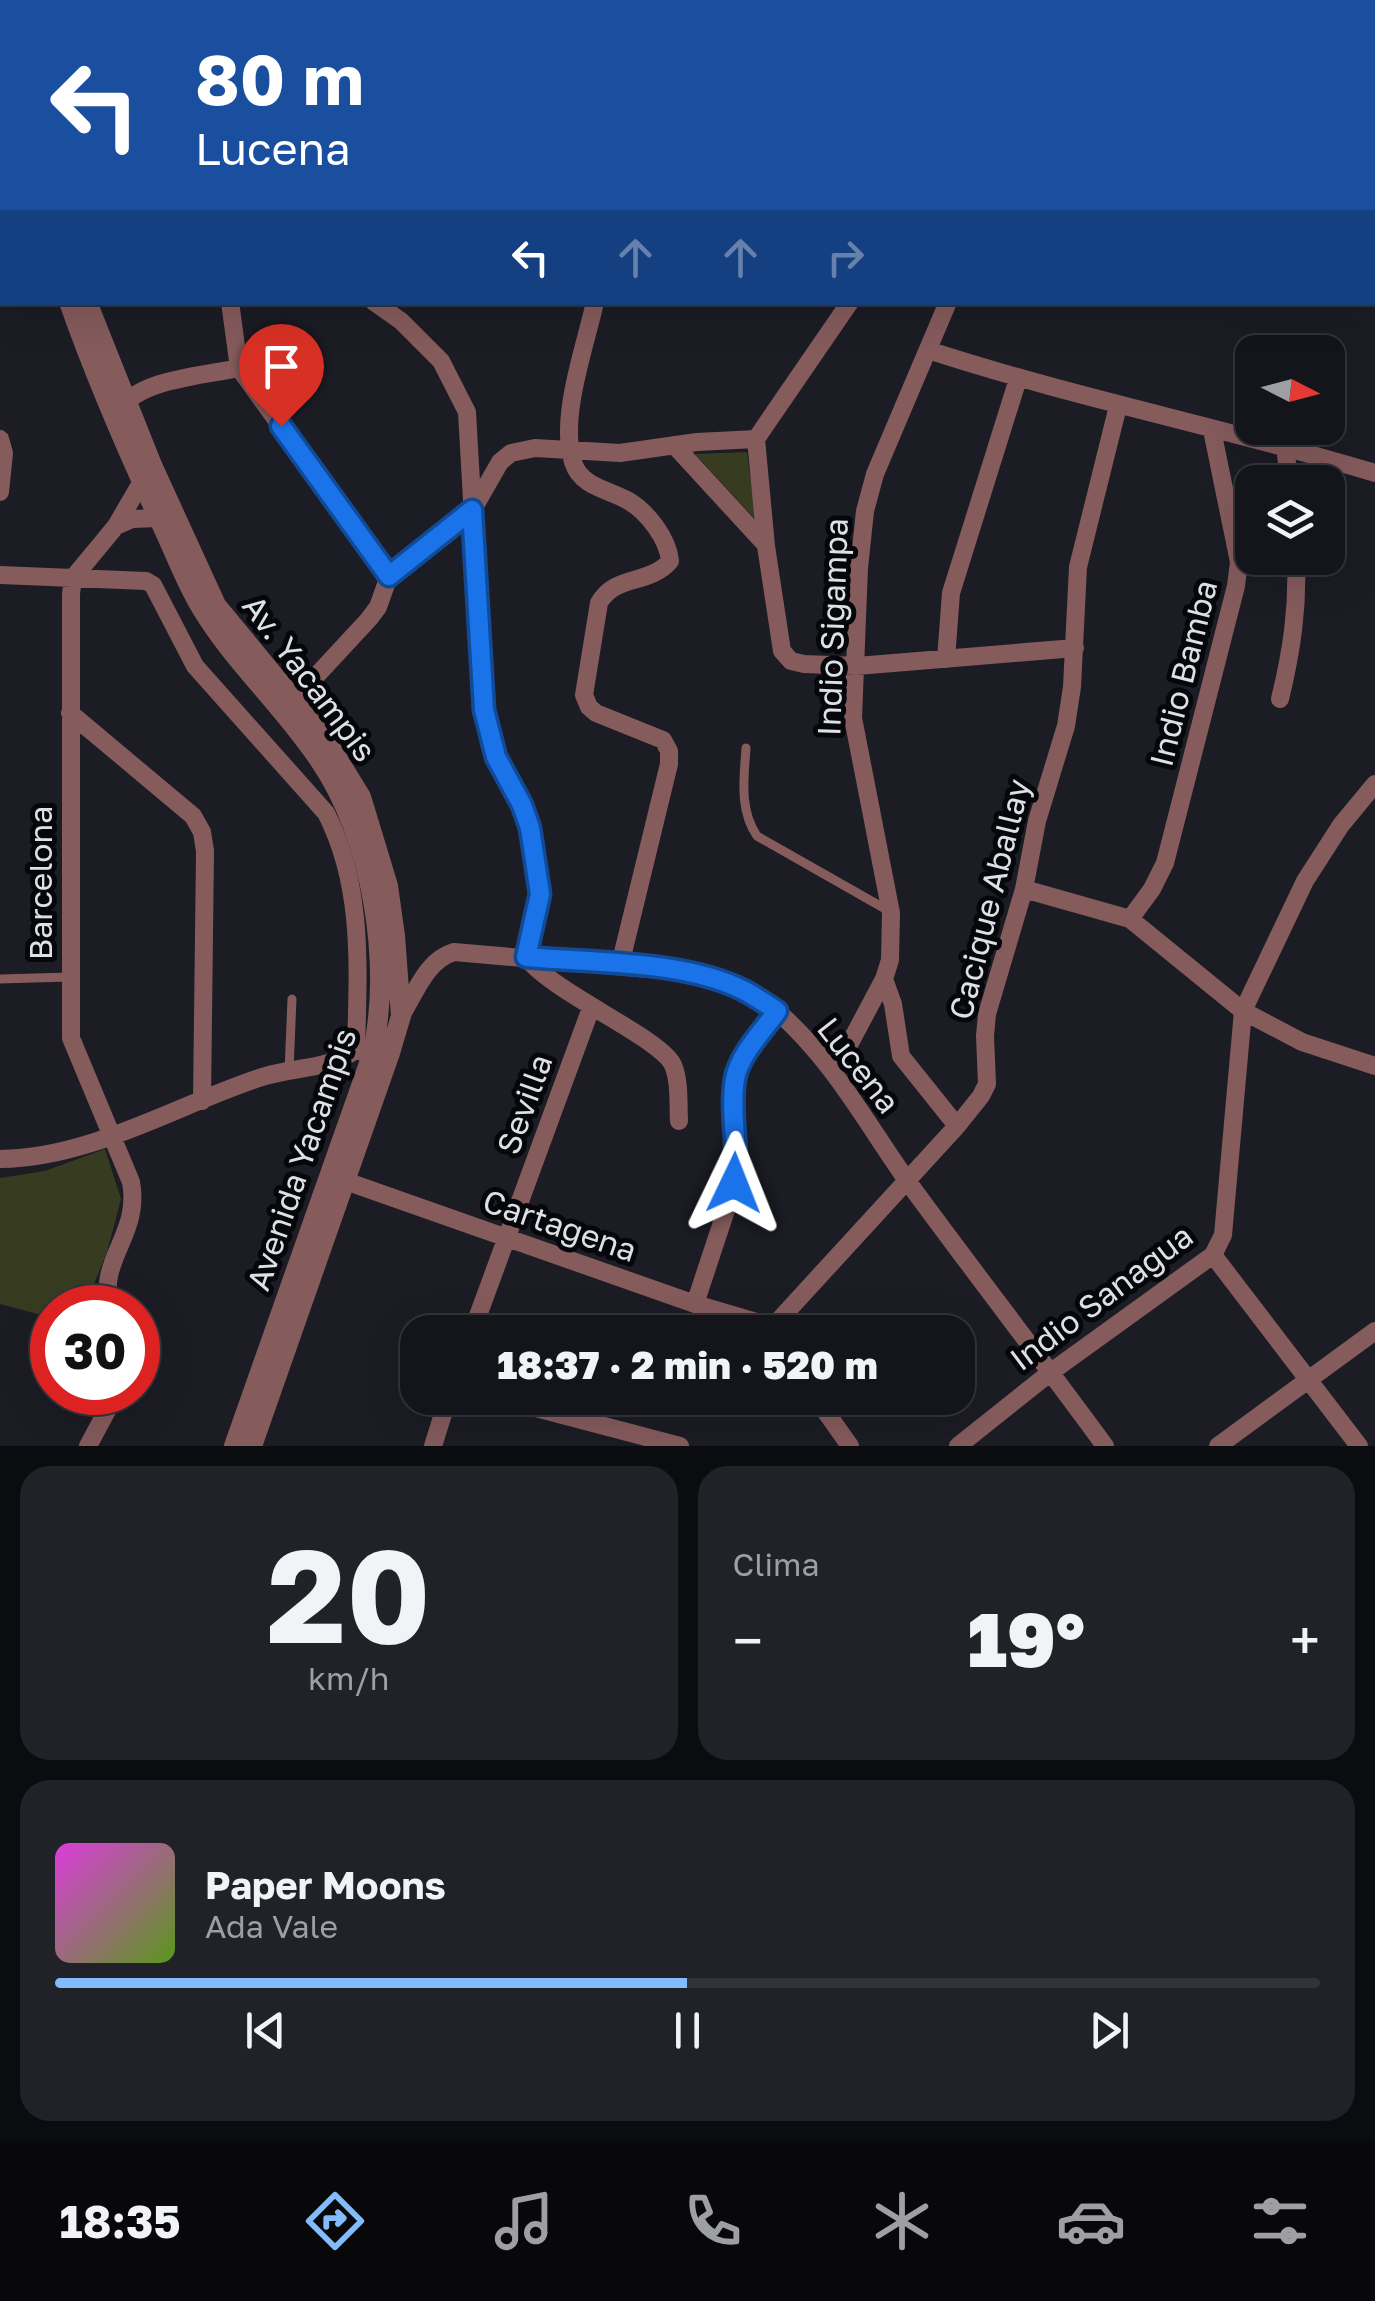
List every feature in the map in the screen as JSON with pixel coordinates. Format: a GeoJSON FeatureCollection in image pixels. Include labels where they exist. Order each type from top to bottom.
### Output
{"type":"FeatureCollection","features":[{"type":"Feature","properties":{"kind":"street","name":"Av. Yacampis"},"geometry":{"type":"LineString","coordinates":[[73,305],[126,400],[146,473],[216,605],[323,735],[361,797],[388,886],[396,936],[401,1016],[338,1179],[252,1446]]}},
{"type":"Feature","properties":{"kind":"street","name":"Avenida Yacampis"},"geometry":{"type":"LineString","coordinates":[[73,305],[117,421],[146,473],[159,518],[198,601],[213,626],[320,759],[340,795],[367,878],[379,954],[379,1024],[364,1052],[338,1179],[234,1446]]}},
{"type":"Feature","properties":{"kind":"street"},"geometry":{"type":"LineString","coordinates":[[230,305],[239,368],[389,576]]}},
{"type":"Feature","properties":{"kind":"street"},"geometry":{"type":"LineString","coordinates":[[378,305],[441,362],[467,412],[484,710],[496,757],[530,828],[540,894],[526,957],[591,1008],[665,1054],[677,1079],[679,1120]]}},
{"type":"Feature","properties":{"kind":"street"},"geometry":{"type":"LineString","coordinates":[[594,305],[571,410],[571,450],[580,477],[629,501],[644,513],[669,547],[670,562],[660,573],[615,584],[605,593],[599,603],[584,694],[596,713],[662,740],[669,751],[620,965]]}},
{"type":"Feature","properties":{"kind":"street"},"geometry":{"type":"LineString","coordinates":[[848,305],[756,440],[766,546],[782,651],[791,661],[804,664],[856,666],[1075,648]]}},
{"type":"Feature","properties":{"kind":"street","name":"Indio Sigampa"},"geometry":{"type":"LineString","coordinates":[[834,1072],[890,960],[891,913],[853,718],[865,511],[875,474],[947,305]]}},
{"type":"Feature","properties":{"kind":"street"},"geometry":{"type":"LineString","coordinates":[[928,350],[1018,379],[1235,435]]}},
{"type":"Feature","properties":{"kind":"street"},"geometry":{"type":"LineString","coordinates":[[117,421],[126,400],[141,390],[239,368]]}},
{"type":"Feature","properties":{"kind":"street"},"geometry":{"type":"LineString","coordinates":[[946,659],[951,593],[1018,379]]}},
{"type":"Feature","properties":{"kind":"street","name":"Cacique Aballay"},"geometry":{"type":"LineString","coordinates":[[784,1315],[956,1126],[987,1084],[988,1014],[1024,889],[1036,821],[1066,726],[1075,648],[1078,567],[1118,406]]}},
{"type":"Feature","properties":{"kind":"street","name":"Indio Bamba"},"geometry":{"type":"LineString","coordinates":[[1130,919],[1165,863],[1236,586],[1239,562],[1212,430]]}},
{"type":"Feature","properties":{"kind":"street"},"geometry":{"type":"LineString","coordinates":[[0,439],[4,453],[0,492]]}},
{"type":"Feature","properties":{"kind":"street"},"geometry":{"type":"LineString","coordinates":[[293,701],[369,619],[389,576],[472,510],[500,462],[510,453],[535,448],[620,452],[756,440]]}},
{"type":"Feature","properties":{"kind":"street"},"geometry":{"type":"LineString","coordinates":[[674,445],[766,546]]}},
{"type":"Feature","properties":{"kind":"street"},"geometry":{"type":"LineString","coordinates":[[1286,465],[1284,445],[1375,473]]}},
{"type":"Feature","properties":{"kind":"street"},"geometry":{"type":"LineString","coordinates":[[73,578],[116,526],[146,473]]}},
{"type":"Feature","properties":{"kind":"street"},"geometry":{"type":"LineString","coordinates":[[116,526],[132,519],[159,518]]}},
{"type":"Feature","properties":{"kind":"street"},"geometry":{"type":"LineString","coordinates":[[0,575],[146,581],[153,585],[195,666],[326,813],[333,828],[355,905],[364,1052],[336,1063],[263,1077],[110,1136],[30,1157],[0,1158]]}},
{"type":"Feature","properties":{"kind":"street"},"geometry":{"type":"LineString","coordinates":[[1280,698],[1294,641],[1297,575]]}},
{"type":"Feature","properties":{"kind":"street","name":"Barcelona"},"geometry":{"type":"LineString","coordinates":[[73,578],[71,1038],[131,1182],[135,1203],[107,1285]]}},
{"type":"Feature","properties":{"kind":"street"},"geometry":{"type":"LineString","coordinates":[[70,713],[193,816],[202,832],[202,1101]]}},
{"type":"Feature","properties":{"kind":"street","name":"Indio Sanagua"},"geometry":{"type":"LineString","coordinates":[[958,1446],[1051,1372],[1213,1255],[1223,1235],[1243,1011],[1305,881],[1341,825],[1375,784]]}},
{"type":"Feature","properties":{"kind":"street"},"geometry":{"type":"LineString","coordinates":[[1024,889],[1130,919],[1243,1011],[1302,1042],[1375,1066]]}},
{"type":"Feature","properties":{"kind":"street","name":"Lucena"},"geometry":{"type":"LineString","coordinates":[[401,1016],[440,956],[454,952],[620,965],[708,978],[742,989],[777,1011],[834,1072],[907,1180],[1105,1446]]}},
{"type":"Feature","properties":{"kind":"street"},"geometry":{"type":"LineString","coordinates":[[884,978],[893,1004],[900,1056],[956,1126]]}},
{"type":"Feature","properties":{"kind":"street","name":"Sevilla"},"geometry":{"type":"LineString","coordinates":[[478,1315],[591,1008]]}},
{"type":"Feature","properties":{"kind":"street"},"geometry":{"type":"LineString","coordinates":[[695,1304],[738,1162],[735,1078],[740,1064],[777,1011]]}},
{"type":"Feature","properties":{"kind":"street","name":"Cartagena"},"geometry":{"type":"LineString","coordinates":[[338,1179],[732,1315]]}},
{"type":"Feature","properties":{"kind":"street"},"geometry":{"type":"LineString","coordinates":[[1213,1255],[1359,1446]]}},
{"type":"Feature","properties":{"kind":"street"},"geometry":{"type":"LineString","coordinates":[[1218,1446],[1375,1331]]}},
{"type":"Feature","properties":{"kind":"street"},"geometry":{"type":"LineString","coordinates":[[88,1446],[105,1415]]}},
{"type":"Feature","properties":{"kind":"street"},"geometry":{"type":"LineString","coordinates":[[433,1446],[443,1415]]}},
{"type":"Feature","properties":{"kind":"street"},"geometry":{"type":"LineString","coordinates":[[561,1415],[672,1445]]}},
{"type":"Feature","properties":{"kind":"street"},"geometry":{"type":"LineString","coordinates":[[828,1415],[850,1446]]}},
{"type":"Feature","properties":{"kind":"lane"},"geometry":{"type":"LineString","coordinates":[[746,748],[744,793],[748,822],[757,836],[891,913]]}},
{"type":"Feature","properties":{"kind":"lane"},"geometry":{"type":"LineString","coordinates":[[0,979],[70,977]]}},
{"type":"Feature","properties":{"kind":"lane"},"geometry":{"type":"LineString","coordinates":[[289,1071],[292,999]]}},
{"type":"Feature","properties":{"kind":"green space"},"geometry":{"type":"Polygon","coordinates":[[[747,452],[756,520],[695,454],[747,452]]]}},
{"type":"Feature","properties":{"kind":"green space"},"geometry":{"type":"Polygon","coordinates":[[[105,1149],[121,1199],[94,1285],[30,1285],[30,1312],[0,1304],[0,1178],[45,1171],[105,1149]]]}},
{"type":"Feature","properties":{"kind":"route"},"geometry":{"type":"LineString","coordinates":[[281,426],[389,576],[472,510],[488,734],[530,828],[540,894],[526,957],[708,978],[742,989],[777,1011],[740,1064],[735,1078],[738,1162],[734,1183]]}}]}
